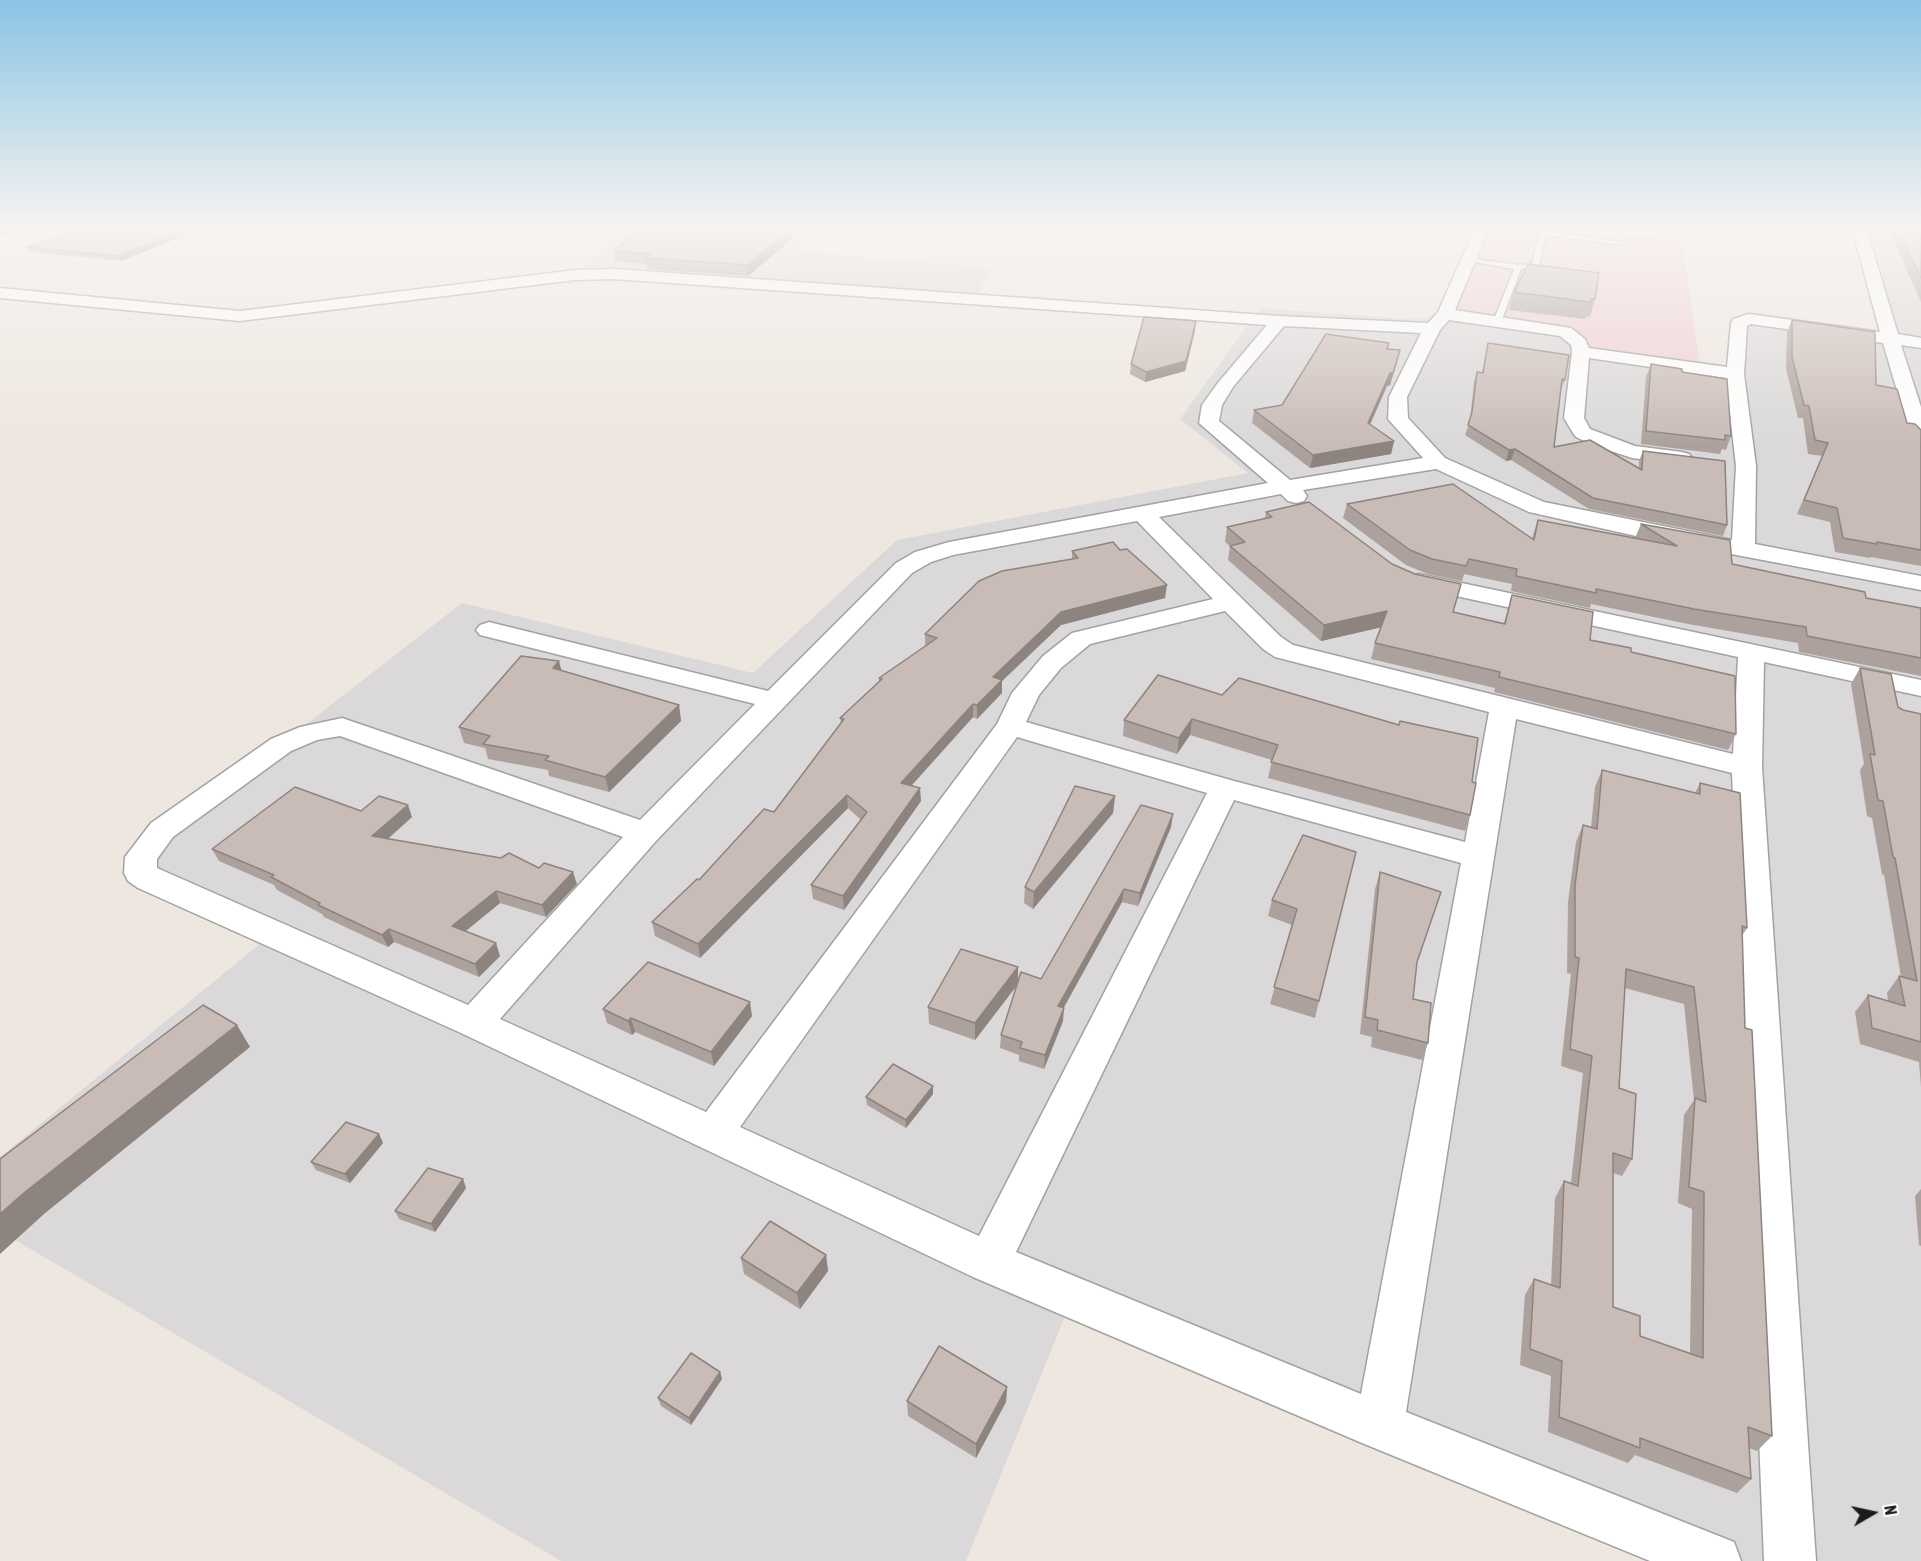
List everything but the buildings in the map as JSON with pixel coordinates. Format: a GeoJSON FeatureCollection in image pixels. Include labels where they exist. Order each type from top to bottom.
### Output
{"type":"FeatureCollection","features":[{"type":"Feature","properties":{"kind":"street"},"geometry":{"type":"LineString","coordinates":[[82,301],[240,316],[364,301]]}},
{"type":"Feature","properties":{"kind":"street"},"geometry":{"type":"LineString","coordinates":[[994,301],[1279,321],[1497,322],[1565,332],[1579,343],[1581,352],[1574,418],[1583,433],[1632,452],[1700,461]]}},
{"type":"Feature","properties":{"kind":"street"},"geometry":{"type":"LineString","coordinates":[[1448,301],[1398,397],[1398,419],[1438,462],[1537,507],[1636,529],[1921,583]]}},
{"type":"Feature","properties":{"kind":"street"},"geometry":{"type":"LineString","coordinates":[[1880,301],[1921,438]]}},
{"type":"Feature","properties":{"kind":"street"},"geometry":{"type":"LineString","coordinates":[[1743,548],[1746,466],[1735,374],[1739,323],[1749,319],[1921,343]]}},
{"type":"Feature","properties":{"kind":"street"},"geometry":{"type":"LineString","coordinates":[[1279,321],[1226,384],[1212,405],[1209,423],[1312,508]]}},
{"type":"Feature","properties":{"kind":"street"},"geometry":{"type":"LineString","coordinates":[[1581,352],[1735,374]]}},
{"type":"Feature","properties":{"kind":"street"},"geometry":{"type":"LineString","coordinates":[[474,1023],[645,834],[904,567],[922,557],[949,549],[1284,487],[1438,462]]}},
{"type":"Feature","properties":{"kind":"street"},"geometry":{"type":"LineString","coordinates":[[1723,464],[1746,466]]}},
{"type":"Feature","properties":{"kind":"street"},"geometry":{"type":"LineString","coordinates":[[1143,514],[1272,643],[1301,657],[1747,767]]}},
{"type":"Feature","properties":{"kind":"street"},"geometry":{"type":"LineString","coordinates":[[1397,572],[1420,582],[1921,688]]}},
{"type":"Feature","properties":{"kind":"street"},"geometry":{"type":"LineString","coordinates":[[713,1133],[1010,726],[1026,693],[1052,662],[1081,638],[1230,602]]}},
{"type":"Feature","properties":{"kind":"street"},"geometry":{"type":"LineString","coordinates":[[489,630],[774,701]]}},
{"type":"Feature","properties":{"kind":"street"},"geometry":{"type":"LineString","coordinates":[[1751,652],[1747,767],[1790,1561]]}},
{"type":"Feature","properties":{"kind":"street"},"geometry":{"type":"LineString","coordinates":[[1379,1426],[1476,856],[1504,706]]}},
{"type":"Feature","properties":{"kind":"street"},"geometry":{"type":"LineString","coordinates":[[1010,726],[1225,788],[1476,856]]}},
{"type":"Feature","properties":{"kind":"street"},"geometry":{"type":"LineString","coordinates":[[645,834],[342,727],[310,734],[281,745],[162,830],[141,857],[140,873],[150,880],[474,1023],[989,1262],[1379,1426],[1715,1561]]}},
{"type":"Feature","properties":{"kind":"street"},"geometry":{"type":"LineString","coordinates":[[989,1262],[1225,788]]}},
{"type":"Feature","properties":{"kind":"lane"},"geometry":{"type":"LineString","coordinates":[[1497,322],[1505,301]]}},
{"type":"Feature","properties":{"kind":"shaded area"},"geometry":{"type":"Polygon","coordinates":[[[1460,301],[1691,301],[1700,366],[1585,351],[1568,331],[1456,310],[1460,301]]]}},
{"type":"Feature","properties":{"kind":"shaded area"},"geometry":{"type":"Polygon","coordinates":[[[1886,301],[1921,301],[1921,1561],[1708,1561],[1078,1284],[966,1561],[561,1561],[0,1231],[0,1157],[278,929],[153,872],[147,858],[170,830],[462,603],[753,673],[897,540],[1248,473],[1180,419],[1260,308],[1406,319],[1447,316],[1563,333],[1739,375],[1745,325],[1752,321],[1897,340],[1886,301]]]}}]}
